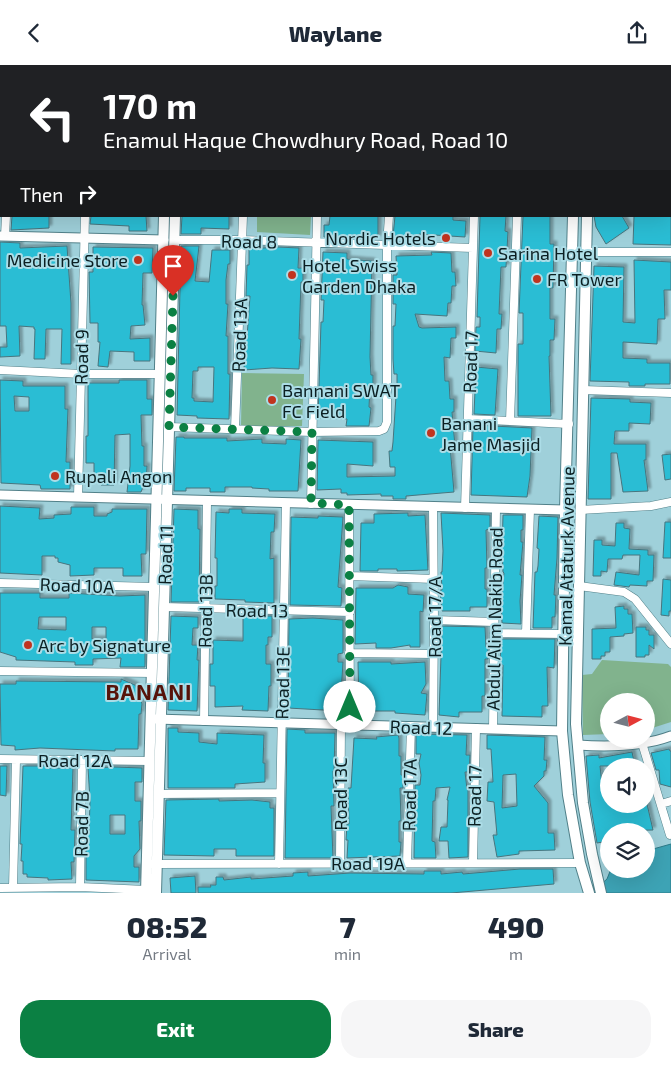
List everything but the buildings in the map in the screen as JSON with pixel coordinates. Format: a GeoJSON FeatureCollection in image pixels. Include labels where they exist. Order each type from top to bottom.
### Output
{"type":"FeatureCollection","features":[{"type":"Feature","properties":{"kind":"main road","name":"Road 11"},"geometry":{"type":"LineString","coordinates":[[149,892],[159,794],[152,673],[154,587],[169,427],[169,240],[164,217]]}},
{"type":"Feature","properties":{"kind":"main road","name":"Road 11"},"geometry":{"type":"LineString","coordinates":[[152,864],[150,761],[156,719],[164,607],[160,374],[169,240],[175,217]]}},
{"type":"Feature","properties":{"kind":"main road","name":"Kamal Ataturk Avenue"},"geometry":{"type":"LineString","coordinates":[[574,217],[565,510],[565,634],[562,731],[568,795],[580,863],[589,891]]}},
{"type":"Feature","properties":{"kind":"main road","name":"Kamal Ataturk Avenue"},"geometry":{"type":"LineString","coordinates":[[587,217],[576,724],[583,803],[601,893]]}},
{"type":"Feature","properties":{"kind":"main road"},"geometry":{"type":"LineString","coordinates":[[565,510],[580,509]]}},
{"type":"Feature","properties":{"kind":"main road"},"geometry":{"type":"LineString","coordinates":[[563,745],[578,745]]}},
{"type":"Feature","properties":{"kind":"street"},"geometry":{"type":"LineString","coordinates":[[3,236],[6,217]]}},
{"type":"Feature","properties":{"kind":"street","name":"Road 9"},"geometry":{"type":"LineString","coordinates":[[78,497],[85,217]]}},
{"type":"Feature","properties":{"kind":"street","name":"Road 13A"},"geometry":{"type":"LineString","coordinates":[[235,429],[243,217]]}},
{"type":"Feature","properties":{"kind":"street"},"geometry":{"type":"LineString","coordinates":[[311,503],[318,217]]}},
{"type":"Feature","properties":{"kind":"street"},"geometry":{"type":"LineString","coordinates":[[169,427],[312,432],[379,431],[384,429],[386,425],[387,245],[389,217]]}},
{"type":"Feature","properties":{"kind":"street","name":"Road 17"},"geometry":{"type":"LineString","coordinates":[[465,507],[474,217]]}},
{"type":"Feature","properties":{"kind":"street"},"geometry":{"type":"LineString","coordinates":[[510,421],[516,217]]}},
{"type":"Feature","properties":{"kind":"street","name":"Road 8"},"geometry":{"type":"LineString","coordinates":[[3,236],[242,240],[473,248]]}},
{"type":"Feature","properties":{"kind":"street"},"geometry":{"type":"LineString","coordinates":[[586,251],[671,252]]}},
{"type":"Feature","properties":{"kind":"street"},"geometry":{"type":"LineString","coordinates":[[0,370],[81,374],[160,374]]}},
{"type":"Feature","properties":{"kind":"street"},"geometry":{"type":"LineString","coordinates":[[583,391],[671,393]]}},
{"type":"Feature","properties":{"kind":"street"},"geometry":{"type":"LineString","coordinates":[[468,419],[569,424]]}},
{"type":"Feature","properties":{"kind":"street"},"geometry":{"type":"LineString","coordinates":[[0,495],[565,510]]}},
{"type":"Feature","properties":{"kind":"street","name":"Road 13B"},"geometry":{"type":"LineString","coordinates":[[204,721],[204,609],[207,501]]}},
{"type":"Feature","properties":{"kind":"street"},"geometry":{"type":"LineString","coordinates":[[580,509],[652,506],[671,502]]}},
{"type":"Feature","properties":{"kind":"street","name":"Road 13E"},"geometry":{"type":"LineString","coordinates":[[279,864],[286,503]]}},
{"type":"Feature","properties":{"kind":"street","name":"Road 13C"},"geometry":{"type":"LineString","coordinates":[[340,863],[349,653],[349,505]]}},
{"type":"Feature","properties":{"kind":"street","name":"Road 17/A"},"geometry":{"type":"LineString","coordinates":[[433,507],[433,727]]}},
{"type":"Feature","properties":{"kind":"street","name":"Abdul Alim Nakib Road"},"geometry":{"type":"LineString","coordinates":[[493,729],[496,508]]}},
{"type":"Feature","properties":{"kind":"street"},"geometry":{"type":"LineString","coordinates":[[526,633],[530,509]]}},
{"type":"Feature","properties":{"kind":"street"},"geometry":{"type":"LineString","coordinates":[[350,576],[434,579]]}},
{"type":"Feature","properties":{"kind":"street","name":"Road 10A"},"geometry":{"type":"LineString","coordinates":[[0,583],[154,587]]}},
{"type":"Feature","properties":{"kind":"street"},"geometry":{"type":"LineString","coordinates":[[579,586],[624,592],[635,599],[671,644]]}},
{"type":"Feature","properties":{"kind":"street","name":"Road 13"},"geometry":{"type":"LineString","coordinates":[[164,607],[350,613]]}},
{"type":"Feature","properties":{"kind":"street"},"geometry":{"type":"LineString","coordinates":[[434,620],[494,622]]}},
{"type":"Feature","properties":{"kind":"street"},"geometry":{"type":"LineString","coordinates":[[494,633],[565,634]]}},
{"type":"Feature","properties":{"kind":"street"},"geometry":{"type":"LineString","coordinates":[[349,653],[434,654]]}},
{"type":"Feature","properties":{"kind":"street"},"geometry":{"type":"LineString","coordinates":[[0,671],[152,673]]}},
{"type":"Feature","properties":{"kind":"street","name":"Road 12"},"geometry":{"type":"LineString","coordinates":[[156,719],[562,731]]}},
{"type":"Feature","properties":{"kind":"street","name":"Road 17A"},"geometry":{"type":"LineString","coordinates":[[407,863],[410,727]]}},
{"type":"Feature","properties":{"kind":"street","name":"Road 17"},"geometry":{"type":"LineString","coordinates":[[473,863],[476,729]]}},
{"type":"Feature","properties":{"kind":"street"},"geometry":{"type":"LineString","coordinates":[[655,740],[671,736]]}},
{"type":"Feature","properties":{"kind":"street"},"geometry":{"type":"LineString","coordinates":[[578,745],[600,747]]}},
{"type":"Feature","properties":{"kind":"street"},"geometry":{"type":"LineString","coordinates":[[644,748],[670,835]]}},
{"type":"Feature","properties":{"kind":"street","name":"Road 12A"},"geometry":{"type":"LineString","coordinates":[[0,759],[150,761]]}},
{"type":"Feature","properties":{"kind":"street"},"geometry":{"type":"LineString","coordinates":[[13,888],[16,760]]}},
{"type":"Feature","properties":{"kind":"street","name":"Road 7B"},"geometry":{"type":"LineString","coordinates":[[80,887],[82,760]]}},
{"type":"Feature","properties":{"kind":"street"},"geometry":{"type":"LineString","coordinates":[[159,794],[280,793]]}},
{"type":"Feature","properties":{"kind":"street"},"geometry":{"type":"LineString","coordinates":[[661,804],[671,801]]}},
{"type":"Feature","properties":{"kind":"street","name":"Road 19A"},"geometry":{"type":"LineString","coordinates":[[152,864],[580,863]]}},
{"type":"Feature","properties":{"kind":"street"},"geometry":{"type":"LineString","coordinates":[[0,888],[80,887],[149,892]]}},
{"type":"Feature","properties":{"kind":"green space"},"geometry":{"type":"Polygon","coordinates":[[[257,217],[311,217],[310,235],[257,232],[257,217]]]}},
{"type":"Feature","properties":{"kind":"green space","name":"Bannani SWAT FC Field"},"geometry":{"type":"Polygon","coordinates":[[[242,373],[304,374],[302,426],[241,427],[242,373]]]}},
{"type":"Feature","properties":{"kind":"green space"},"geometry":{"type":"Polygon","coordinates":[[[602,660],[668,664],[671,667],[671,722],[655,727],[655,693],[600,693],[600,734],[583,735],[582,675],[592,674],[602,660]]]}},
{"type":"Feature","properties":{"kind":"water"},"geometry":{"type":"Polygon","coordinates":[[[671,844],[671,893],[591,893],[607,878],[655,878],[655,848],[671,844]]]}},
{"type":"Feature","properties":{"kind":"place","name":"Nordic Hotels"},"geometry":{"type":"Point","coordinates":[446,238]}},
{"type":"Feature","properties":{"kind":"place","name":"Sarina Hotel"},"geometry":{"type":"Point","coordinates":[488,253]}},
{"type":"Feature","properties":{"kind":"place","name":"Medicine Store"},"geometry":{"type":"Point","coordinates":[138,260]}},
{"type":"Feature","properties":{"kind":"place","name":"Hotel Swiss Garden Dhaka"},"geometry":{"type":"Point","coordinates":[292,275]}},
{"type":"Feature","properties":{"kind":"place","name":"FR Tower"},"geometry":{"type":"Point","coordinates":[537,279]}},
{"type":"Feature","properties":{"kind":"place","name":"Bannani SWAT FC Field"},"geometry":{"type":"Point","coordinates":[272,400]}},
{"type":"Feature","properties":{"kind":"place","name":"Banani Jame Masjid"},"geometry":{"type":"Point","coordinates":[431,433]}},
{"type":"Feature","properties":{"kind":"place","name":"Rupali Angon"},"geometry":{"type":"Point","coordinates":[55,476]}},
{"type":"Feature","properties":{"kind":"place","name":"Arc by Signature"},"geometry":{"type":"Point","coordinates":[28,645]}},
{"type":"Feature","properties":{"kind":"district","name":"BANANI"},"geometry":{"type":"Point","coordinates":[149,691]}},
{"type":"Feature","properties":{"kind":"route"},"geometry":{"type":"LineString","coordinates":[[173,296],[169,427],[312,432],[311,503],[349,505],[350,707]]}}]}
